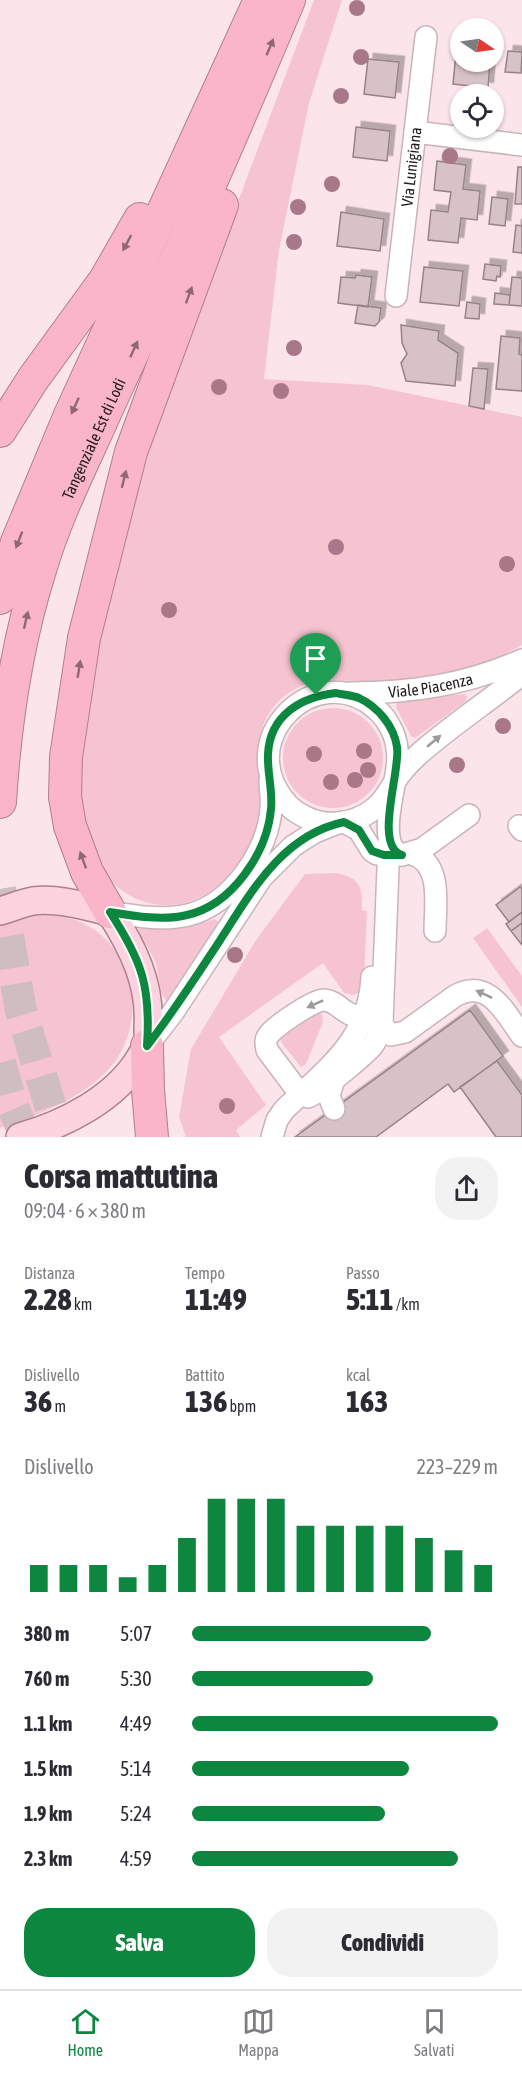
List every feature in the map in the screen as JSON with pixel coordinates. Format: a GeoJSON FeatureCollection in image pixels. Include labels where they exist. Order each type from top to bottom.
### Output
{"type":"FeatureCollection","features":[{"type":"Feature","properties":{"kind":"highway"},"geometry":{"type":"LineString","coordinates":[[110,912],[87,872],[70,826],[65,797],[66,757],[84,638],[131,452],[230,184],[240,147],[235,89],[260,0]]}},
{"type":"Feature","properties":{"kind":"highway"},"geometry":{"type":"LineString","coordinates":[[0,431],[33,379],[105,280],[156,190],[235,89],[289,0]]}},
{"type":"Feature","properties":{"kind":"highway","name":"Tangenziale Est di Lodi"},"geometry":{"type":"LineString","coordinates":[[0,597],[17,542],[66,425],[235,89]]}},
{"type":"Feature","properties":{"kind":"highway","name":"Tangenziale Est di Lodi"},"geometry":{"type":"LineString","coordinates":[[0,802],[9,702],[18,653],[28,609],[52,535],[82,462],[209,187],[235,89]]}},
{"type":"Feature","properties":{"kind":"highway"},"geometry":{"type":"LineString","coordinates":[[147,1046],[152,1137]]}},
{"type":"Feature","properties":{"kind":"main road"},"geometry":{"type":"LineString","coordinates":[[0,911],[32,901],[58,901],[77,903],[110,912],[136,956],[146,984],[149,1016],[147,1046],[135,1065],[113,1091],[85,1109],[40,1131],[20,1137]]}},
{"type":"Feature","properties":{"kind":"street","name":"Via Lunigiana"},"geometry":{"type":"LineString","coordinates":[[396,296],[426,37]]}},
{"type":"Feature","properties":{"kind":"street"},"geometry":{"type":"LineString","coordinates":[[415,132],[522,145]]}},
{"type":"Feature","properties":{"kind":"street","name":"Viale Piacenza"},"geometry":{"type":"LineString","coordinates":[[336,693],[382,693],[451,685],[522,660]]}},
{"type":"Feature","properties":{"kind":"street","name":"Viale Piacenza"},"geometry":{"type":"LineString","coordinates":[[393,783],[430,745],[522,674]]}},
{"type":"Feature","properties":{"kind":"street"},"geometry":{"type":"LineString","coordinates":[[110,912],[173,918],[190,915],[210,906],[226,895],[252,863],[263,842],[271,809],[268,753],[273,734],[283,717],[298,703],[316,695],[336,693],[357,698],[376,709],[390,726],[397,746],[398,768],[386,797],[375,808],[357,819],[315,832],[293,846],[262,877],[174,1011],[147,1046]]}},
{"type":"Feature","properties":{"kind":"street"},"geometry":{"type":"LineString","coordinates":[[269,774],[278,794],[293,811],[313,821],[340,823],[359,830],[392,851],[427,861],[432,869],[435,882],[435,931]]}},
{"type":"Feature","properties":{"kind":"street"},"geometry":{"type":"LineString","coordinates":[[393,783],[390,800],[392,851],[375,873],[371,991],[374,1018],[380,1035],[370,1049],[308,1097],[300,1094],[267,1050],[269,1034],[316,1000],[321,999],[334,1003],[353,1016],[374,1018],[391,1035],[399,1035],[455,996],[474,989],[485,992],[494,999],[522,1036]]}},
{"type":"Feature","properties":{"kind":"street"},"geometry":{"type":"LineString","coordinates":[[392,851],[422,849],[469,815]]}},
{"type":"Feature","properties":{"kind":"street"},"geometry":{"type":"LineString","coordinates":[[272,1137],[277,1120],[284,1110],[374,1018]]}},
{"type":"Feature","properties":{"kind":"street"},"geometry":{"type":"LineString","coordinates":[[334,1079],[329,1096],[334,1109]]}},
{"type":"Feature","properties":{"kind":"shaded area"},"geometry":{"type":"Polygon","coordinates":[[[314,0],[342,0],[309,103],[279,250],[264,379],[368,385],[522,417],[522,645],[489,661],[441,675],[390,682],[324,681],[300,686],[289,693],[278,702],[263,726],[259,751],[261,790],[259,824],[242,861],[228,877],[202,896],[176,904],[154,904],[132,897],[114,884],[104,873],[90,846],[82,817],[80,767],[90,688],[119,554],[152,443],[220,249],[314,0]]]}},
{"type":"Feature","properties":{"kind":"shaded area"},"geometry":{"type":"Polygon","coordinates":[[[464,694],[467,696],[466,701],[415,738],[411,736],[396,707],[401,701],[464,694]]]}},
{"type":"Feature","properties":{"kind":"shaded area"},"geometry":{"type":"Polygon","coordinates":[[[333,708],[361,716],[375,730],[383,758],[375,786],[361,800],[333,808],[305,800],[291,786],[283,758],[291,730],[305,716],[333,708]]]}},
{"type":"Feature","properties":{"kind":"shaded area"},"geometry":{"type":"Polygon","coordinates":[[[337,873],[356,881],[361,890],[362,910],[367,911],[364,982],[361,991],[354,995],[344,993],[323,963],[219,1037],[266,1105],[236,1130],[240,1137],[186,1137],[179,1117],[191,1049],[256,940],[305,874],[337,873]]]}},
{"type":"Feature","properties":{"kind":"shaded area"},"geometry":{"type":"Polygon","coordinates":[[[43,915],[75,920],[96,931],[112,946],[123,965],[130,986],[132,1008],[130,1030],[122,1051],[98,1080],[44,1112],[0,1128],[0,925],[26,917],[43,915]]]}},
{"type":"Feature","properties":{"kind":"shaded area"},"geometry":{"type":"Polygon","coordinates":[[[215,919],[220,924],[169,1002],[166,1001],[154,959],[138,930],[142,926],[179,927],[215,919]]]}},
{"type":"Feature","properties":{"kind":"shaded area"},"geometry":{"type":"Polygon","coordinates":[[[487,928],[522,976],[522,1007],[473,938],[487,928]]]}},
{"type":"Feature","properties":{"kind":"shaded area"},"geometry":{"type":"Polygon","coordinates":[[[315,1013],[322,1014],[323,1022],[306,1064],[301,1067],[281,1039],[315,1013]]]}},
{"type":"Feature","properties":{"kind":"building"},"geometry":{"type":"Polygon","coordinates":[[[508,51],[522,52],[521,73],[505,72],[508,51]]]}},
{"type":"Feature","properties":{"kind":"building"},"geometry":{"type":"Polygon","coordinates":[[[368,59],[399,62],[395,98],[364,94],[368,59]]]}},
{"type":"Feature","properties":{"kind":"building"},"geometry":{"type":"Polygon","coordinates":[[[454,72],[489,72],[488,84],[453,84],[454,72]]]}},
{"type":"Feature","properties":{"kind":"building"},"geometry":{"type":"Polygon","coordinates":[[[356,127],[390,131],[387,161],[353,157],[356,127]]]}},
{"type":"Feature","properties":{"kind":"building"},"geometry":{"type":"Polygon","coordinates":[[[437,161],[466,165],[463,189],[480,191],[477,220],[461,218],[458,243],[428,240],[431,210],[448,212],[451,192],[434,190],[437,161]]]}},
{"type":"Feature","properties":{"kind":"building"},"geometry":{"type":"Polygon","coordinates":[[[518,167],[522,167],[522,204],[515,204],[518,167]]]}},
{"type":"Feature","properties":{"kind":"building"},"geometry":{"type":"Polygon","coordinates":[[[492,197],[508,199],[505,226],[489,224],[492,197]]]}},
{"type":"Feature","properties":{"kind":"building"},"geometry":{"type":"Polygon","coordinates":[[[341,212],[384,219],[380,251],[337,246],[341,212]]]}},
{"type":"Feature","properties":{"kind":"building"},"geometry":{"type":"Polygon","coordinates":[[[516,225],[522,226],[522,253],[513,252],[516,225]]]}},
{"type":"Feature","properties":{"kind":"building"},"geometry":{"type":"Polygon","coordinates":[[[485,264],[501,266],[500,277],[497,276],[496,281],[483,279],[485,264]]]}},
{"type":"Feature","properties":{"kind":"building"},"geometry":{"type":"Polygon","coordinates":[[[424,267],[463,271],[459,306],[420,302],[424,267]]]}},
{"type":"Feature","properties":{"kind":"building"},"geometry":{"type":"Polygon","coordinates":[[[356,275],[372,277],[368,307],[338,303],[341,277],[355,278],[356,275]]]}},
{"type":"Feature","properties":{"kind":"building"},"geometry":{"type":"Polygon","coordinates":[[[512,277],[522,278],[522,306],[509,305],[512,277]]]}},
{"type":"Feature","properties":{"kind":"building"},"geometry":{"type":"Polygon","coordinates":[[[495,293],[510,295],[509,305],[494,304],[495,293]]]}},
{"type":"Feature","properties":{"kind":"building"},"geometry":{"type":"Polygon","coordinates":[[[467,302],[480,304],[479,319],[465,318],[467,302]]]}},
{"type":"Feature","properties":{"kind":"building"},"geometry":{"type":"Polygon","coordinates":[[[358,305],[381,308],[379,322],[375,326],[355,323],[358,305]]]}},
{"type":"Feature","properties":{"kind":"building"},"geometry":{"type":"Polygon","coordinates":[[[401,325],[439,331],[438,340],[458,353],[455,386],[406,381],[401,363],[407,354],[402,343],[401,325]]]}},
{"type":"Feature","properties":{"kind":"building"},"geometry":{"type":"Polygon","coordinates":[[[501,336],[520,338],[522,391],[496,389],[501,336]]]}},
{"type":"Feature","properties":{"kind":"building"},"geometry":{"type":"Polygon","coordinates":[[[473,368],[488,369],[484,409],[469,406],[473,368]]]}},
{"type":"Feature","properties":{"kind":"building"},"geometry":{"type":"Polygon","coordinates":[[[520,887],[522,889],[522,912],[509,922],[496,905],[520,887]]]}},
{"type":"Feature","properties":{"kind":"building"},"geometry":{"type":"Polygon","coordinates":[[[522,912],[522,923],[511,931],[506,924],[522,912]]]}},
{"type":"Feature","properties":{"kind":"building"},"geometry":{"type":"Polygon","coordinates":[[[522,923],[522,945],[511,931],[522,923]]]}},
{"type":"Feature","properties":{"kind":"building"},"geometry":{"type":"Polygon","coordinates":[[[470,1010],[503,1056],[454,1092],[448,1084],[376,1137],[295,1137],[470,1010]]]}},
{"type":"Feature","properties":{"kind":"building"},"geometry":{"type":"Polygon","coordinates":[[[497,1061],[522,1095],[522,1137],[496,1137],[460,1087],[497,1061]]]}},
{"type":"Feature","properties":{"kind":"tunnel"},"geometry":{"type":"LineString","coordinates":[[0,889],[21,1011],[60,1137]]}},
{"type":"Feature","properties":{"kind":"tunnel"},"geometry":{"type":"LineString","coordinates":[[0,1063],[12,1105],[26,1137]]}},
{"type":"Feature","properties":{"kind":"route"},"geometry":{"type":"LineString","coordinates":[[336,693],[357,698],[376,709],[390,726],[397,746],[398,768],[390,800],[388,842],[395,852],[402,855],[377,854],[372,851],[359,830],[344,822],[315,832],[293,846],[277,859],[262,877],[174,1011],[147,1046],[149,1016],[146,984],[136,956],[110,912],[173,918],[190,915],[210,906],[226,895],[252,863],[263,842],[271,809],[268,753],[273,734],[283,717],[298,703],[316,695],[336,693]]}}]}
